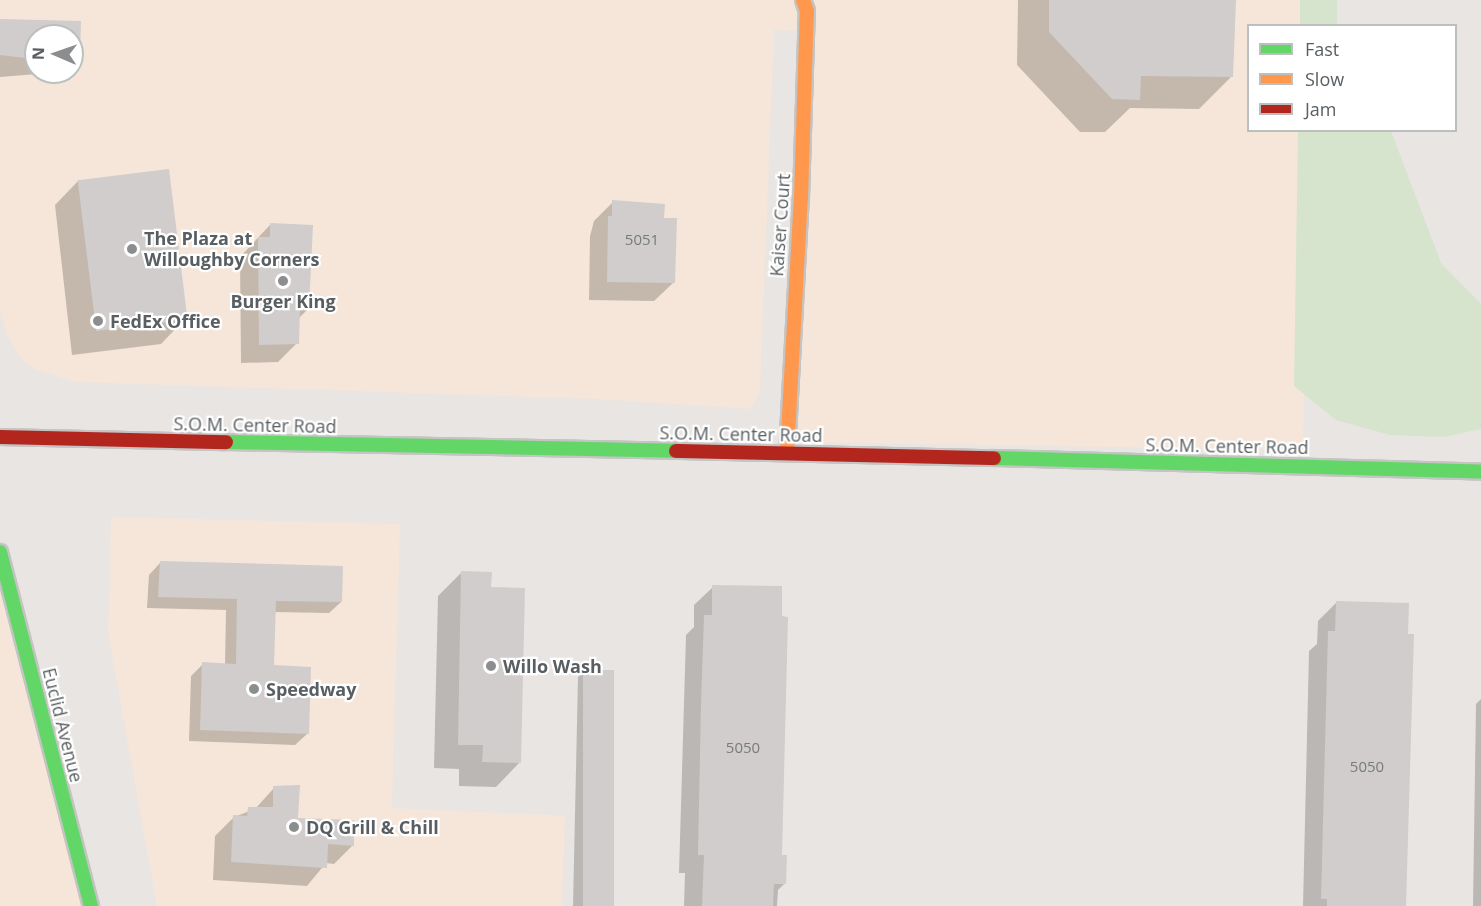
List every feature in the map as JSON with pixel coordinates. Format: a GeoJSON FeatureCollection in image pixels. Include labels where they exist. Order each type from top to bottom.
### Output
{"type":"FeatureCollection","features":[{"type":"Feature","properties":{"kind":"main road","name":"Kaiser Court"},"geometry":{"type":"LineString","coordinates":[[786,453],[801,196],[807,11],[803,0]]}},
{"type":"Feature","properties":{"kind":"main road","name":"S.O.M. Center Road"},"geometry":{"type":"LineString","coordinates":[[0,437],[786,453],[1481,472]]}},
{"type":"Feature","properties":{"kind":"main road","name":"Euclid Avenue"},"geometry":{"type":"LineString","coordinates":[[0,552],[91,906]]}},
{"type":"Feature","properties":{"kind":"shaded area"},"geometry":{"type":"Polygon","coordinates":[[[0,0],[1313,0],[1313,24],[1247,24],[1247,132],[1310,132],[1303,450],[797,442],[814,31],[774,30],[760,391],[751,409],[595,399],[76,382],[36,370],[21,359],[6,334],[0,310],[0,0]]]}},
{"type":"Feature","properties":{"kind":"shaded area"},"geometry":{"type":"Polygon","coordinates":[[[111,517],[400,524],[392,808],[565,816],[562,906],[157,906],[108,632],[111,517]]]}},
{"type":"Feature","properties":{"kind":"shaded area"},"geometry":{"type":"Polygon","coordinates":[[[0,581],[82,906],[0,906],[0,581]]]}},
{"type":"Feature","properties":{"kind":"green space"},"geometry":{"type":"Polygon","coordinates":[[[1300,0],[1337,0],[1337,24],[1300,24],[1300,0]]]}},
{"type":"Feature","properties":{"kind":"green space"},"geometry":{"type":"Polygon","coordinates":[[[1298,132],[1391,132],[1441,263],[1481,304],[1481,429],[1444,437],[1390,435],[1336,420],[1294,386],[1298,132]]]}},
{"type":"Feature","properties":{"kind":"building"},"geometry":{"type":"Polygon","coordinates":[[[1049,0],[1236,0],[1233,77],[1141,76],[1140,100],[1112,99],[1049,32],[1049,0]]]}},
{"type":"Feature","properties":{"kind":"building"},"geometry":{"type":"Polygon","coordinates":[[[0,19],[81,21],[81,24],[24,24],[24,58],[0,55],[0,19]]]}},
{"type":"Feature","properties":{"kind":"building","name":"The Plaza at Willoughby Corners"},"geometry":{"type":"Polygon","coordinates":[[[169,169],[188,320],[96,331],[78,180],[169,169]]]}},
{"type":"Feature","properties":{"kind":"building"},"geometry":{"type":"Polygon","coordinates":[[[612,200],[665,204],[664,218],[677,218],[675,283],[607,282],[608,216],[612,216],[612,200]]]}},
{"type":"Feature","properties":{"kind":"building","name":"Burger King"},"geometry":{"type":"Polygon","coordinates":[[[270,223],[313,225],[309,309],[300,309],[299,344],[259,345],[258,237],[270,237],[270,223]]]}},
{"type":"Feature","properties":{"kind":"building"},"geometry":{"type":"Polygon","coordinates":[[[160,561],[343,566],[342,602],[276,601],[274,665],[311,667],[309,734],[200,730],[202,662],[236,664],[237,599],[158,597],[160,561]]]}},
{"type":"Feature","properties":{"kind":"building","name":"Willo Wash"},"geometry":{"type":"Polygon","coordinates":[[[461,571],[492,572],[491,587],[525,588],[521,763],[482,762],[483,745],[458,745],[461,571]]]}},
{"type":"Feature","properties":{"kind":"building"},"geometry":{"type":"Polygon","coordinates":[[[712,585],[782,586],[782,616],[788,617],[782,855],[787,855],[786,884],[774,884],[773,906],[702,906],[704,855],[698,855],[701,703],[704,615],[712,615],[712,585]]]}},
{"type":"Feature","properties":{"kind":"building"},"geometry":{"type":"Polygon","coordinates":[[[1336,601],[1409,603],[1408,634],[1414,634],[1406,906],[1327,906],[1327,899],[1321,899],[1328,631],[1335,631],[1336,601]]]}},
{"type":"Feature","properties":{"kind":"building"},"geometry":{"type":"Polygon","coordinates":[[[583,670],[614,670],[614,906],[583,906],[583,670]]]}},
{"type":"Feature","properties":{"kind":"building","name":"DQ Grill & Chill"},"geometry":{"type":"Polygon","coordinates":[[[300,785],[298,818],[354,820],[354,846],[328,844],[327,868],[231,862],[233,815],[247,816],[248,807],[273,807],[273,786],[300,785]]]}},
{"type":"Feature","properties":{"kind":"traffic: fast"},"geometry":{"type":"LineString","coordinates":[[226,442],[676,451]]}},
{"type":"Feature","properties":{"kind":"traffic: fast"},"geometry":{"type":"LineString","coordinates":[[994,458],[1481,472]]}},
{"type":"Feature","properties":{"kind":"traffic: fast"},"geometry":{"type":"LineString","coordinates":[[0,552],[91,906]]}},
{"type":"Feature","properties":{"kind":"traffic: slow"},"geometry":{"type":"LineString","coordinates":[[787,453],[801,197],[807,11],[803,0]]}},
{"type":"Feature","properties":{"kind":"traffic: jam"},"geometry":{"type":"LineString","coordinates":[[0,437],[226,442]]}},
{"type":"Feature","properties":{"kind":"traffic: jam"},"geometry":{"type":"LineString","coordinates":[[676,451],[994,458]]}},
{"type":"Feature","properties":{"kind":"place","name":"The Plaza at Willoughby Corners"},"geometry":{"type":"Point","coordinates":[132,249]}},
{"type":"Feature","properties":{"kind":"place","name":"Burger King"},"geometry":{"type":"Point","coordinates":[283,281]}},
{"type":"Feature","properties":{"kind":"place","name":"FedEx Office"},"geometry":{"type":"Point","coordinates":[98,321]}},
{"type":"Feature","properties":{"kind":"place","name":"Willo Wash"},"geometry":{"type":"Point","coordinates":[491,666]}},
{"type":"Feature","properties":{"kind":"place","name":"Speedway"},"geometry":{"type":"Point","coordinates":[254,689]}},
{"type":"Feature","properties":{"kind":"place","name":"DQ Grill & Chill"},"geometry":{"type":"Point","coordinates":[294,827]}}]}
